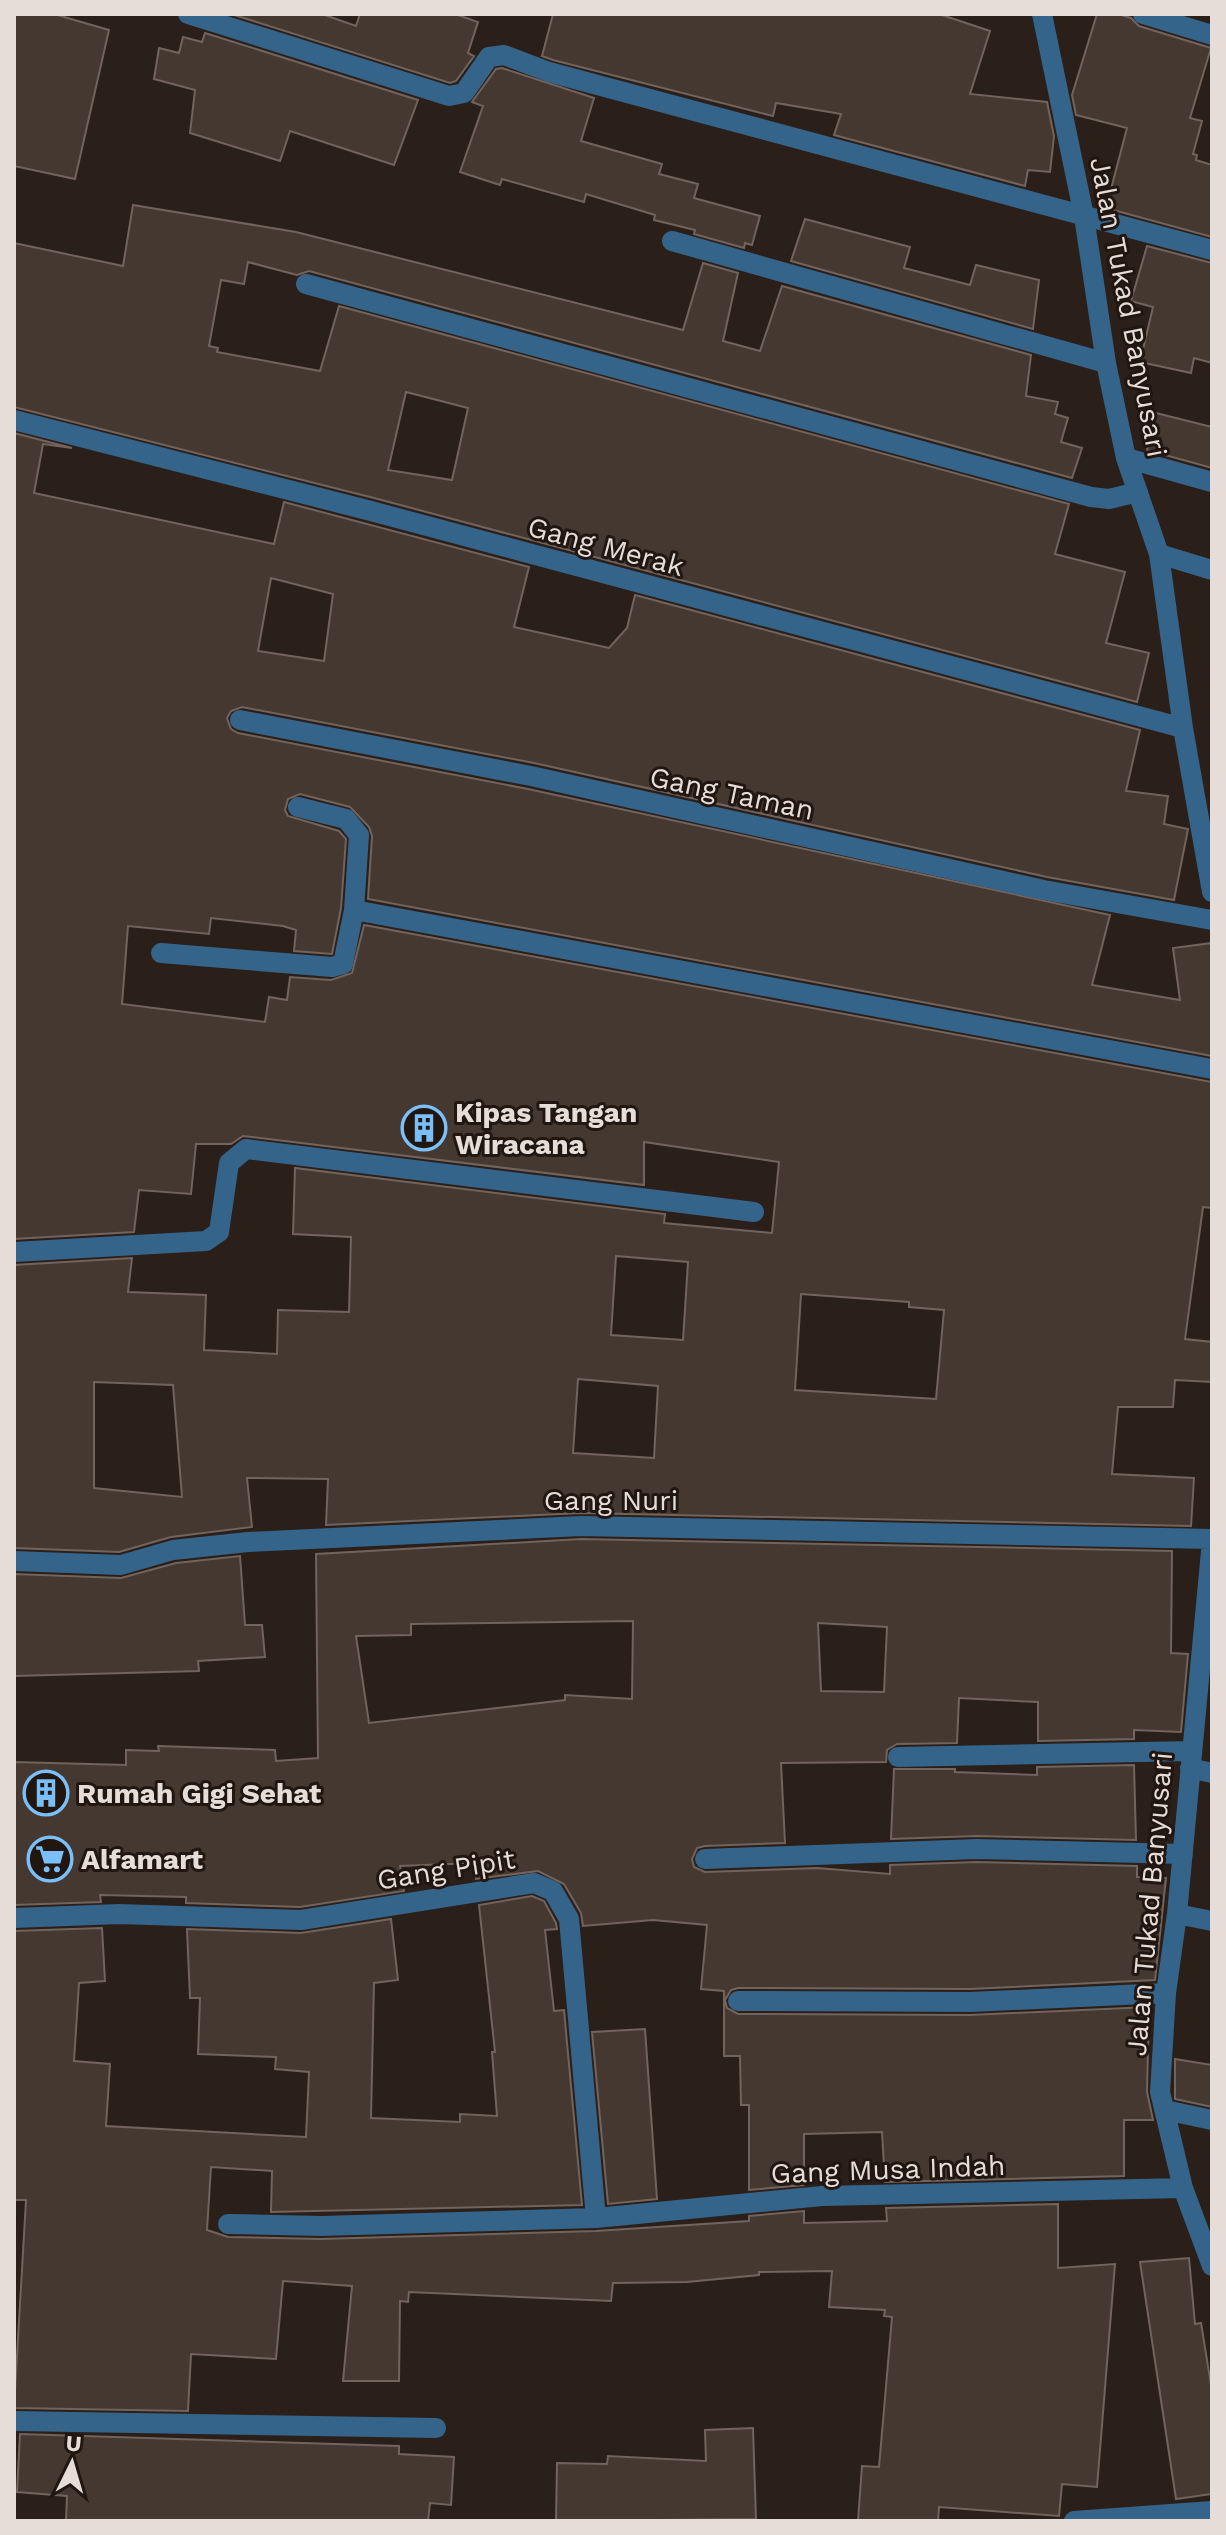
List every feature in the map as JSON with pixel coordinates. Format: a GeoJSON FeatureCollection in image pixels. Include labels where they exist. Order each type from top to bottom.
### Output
{"type":"FeatureCollection","features":[{"type":"Feature","properties":{"kind":"street"},"geometry":{"type":"LineString","coordinates":[[188,14],[449,96],[464,93],[489,57],[504,55],[549,72],[1212,250]]}},
{"type":"Feature","properties":{"kind":"street","name":"Jalan Tukad Banyusari"},"geometry":{"type":"LineString","coordinates":[[1042,14],[1084,216],[1106,363],[1126,458],[1159,554],[1183,728],[1207,841],[1212,892]]}},
{"type":"Feature","properties":{"kind":"street"},"geometry":{"type":"LineString","coordinates":[[1143,14],[1212,35]]}},
{"type":"Feature","properties":{"kind":"street"},"geometry":{"type":"LineString","coordinates":[[672,241],[1106,363]]}},
{"type":"Feature","properties":{"kind":"street"},"geometry":{"type":"LineString","coordinates":[[306,284],[1091,497],[1109,499],[1138,492]]}},
{"type":"Feature","properties":{"kind":"street","name":"Gang Merak"},"geometry":{"type":"LineString","coordinates":[[14,420],[1183,728]]}},
{"type":"Feature","properties":{"kind":"street"},"geometry":{"type":"LineString","coordinates":[[1126,458],[1212,482]]}},
{"type":"Feature","properties":{"kind":"street"},"geometry":{"type":"LineString","coordinates":[[1159,554],[1212,570]]}},
{"type":"Feature","properties":{"kind":"street","name":"Gang Taman"},"geometry":{"type":"LineString","coordinates":[[240,720],[531,776],[1030,887],[1212,920]]}},
{"type":"Feature","properties":{"kind":"street"},"geometry":{"type":"LineString","coordinates":[[161,953],[332,967],[343,964],[354,910],[359,835],[346,819],[298,807]]}},
{"type":"Feature","properties":{"kind":"street"},"geometry":{"type":"LineString","coordinates":[[354,910],[1212,1069]]}},
{"type":"Feature","properties":{"kind":"street"},"geometry":{"type":"LineString","coordinates":[[14,1252],[206,1241],[219,1232],[229,1163],[246,1149],[754,1212]]}},
{"type":"Feature","properties":{"kind":"street","name":"Gang Nuri"},"geometry":{"type":"LineString","coordinates":[[14,1561],[121,1565],[173,1550],[248,1542],[581,1526],[1212,1540]]}},
{"type":"Feature","properties":{"kind":"street","name":"Jalan Tukad Banyusari"},"geometry":{"type":"LineString","coordinates":[[1212,1540],[1206,1665],[1191,1759],[1177,1914],[1166,1993],[1160,2092],[1183,2188],[1212,2266]]}},
{"type":"Feature","properties":{"kind":"street"},"geometry":{"type":"LineString","coordinates":[[898,1757],[1191,1759],[1212,1773]]}},
{"type":"Feature","properties":{"kind":"street"},"geometry":{"type":"LineString","coordinates":[[705,1859],[977,1849],[1183,1854]]}},
{"type":"Feature","properties":{"kind":"street","name":"Gang Pipit"},"geometry":{"type":"LineString","coordinates":[[14,1918],[119,1914],[301,1920],[534,1883],[553,1891],[569,1919],[596,2218]]}},
{"type":"Feature","properties":{"kind":"street"},"geometry":{"type":"LineString","coordinates":[[1177,1914],[1212,1921]]}},
{"type":"Feature","properties":{"kind":"street"},"geometry":{"type":"LineString","coordinates":[[738,2001],[970,2002],[1166,1993]]}},
{"type":"Feature","properties":{"kind":"street"},"geometry":{"type":"LineString","coordinates":[[1165,2110],[1212,2120]]}},
{"type":"Feature","properties":{"kind":"street","name":"Gang Musa Indah"},"geometry":{"type":"LineString","coordinates":[[228,2224],[321,2226],[596,2218],[822,2196],[1183,2188]]}},
{"type":"Feature","properties":{"kind":"street"},"geometry":{"type":"LineString","coordinates":[[14,2421],[436,2428]]}},
{"type":"Feature","properties":{"kind":"street"},"geometry":{"type":"LineString","coordinates":[[1074,2521],[1212,2511]]}},
{"type":"Feature","properties":{"kind":"building"},"geometry":{"type":"Polygon","coordinates":[[[14,14],[54,14],[109,30],[75,179],[14,166],[14,14]]]}},
{"type":"Feature","properties":{"kind":"building"},"geometry":{"type":"Polygon","coordinates":[[[231,14],[322,14],[356,26],[360,14],[455,14],[478,22],[468,53],[474,56],[456,81],[450,83],[231,14]]]}},
{"type":"Feature","properties":{"kind":"building"},"geometry":{"type":"Polygon","coordinates":[[[553,14],[939,14],[990,31],[970,94],[1047,102],[1054,136],[1050,172],[1028,170],[1025,186],[834,135],[841,114],[776,103],[773,116],[553,60],[542,56],[553,14]]]}},
{"type":"Feature","properties":{"kind":"building"},"geometry":{"type":"Polygon","coordinates":[[[1097,14],[1118,14],[1131,18],[1139,26],[1211,48],[1190,118],[1202,121],[1193,154],[1197,155],[1196,160],[1212,165],[1212,237],[1106,208],[1127,128],[1076,115],[1072,95],[1097,14]]]}},
{"type":"Feature","properties":{"kind":"building"},"geometry":{"type":"Polygon","coordinates":[[[205,33],[418,100],[394,165],[290,131],[280,161],[190,133],[195,90],[154,79],[159,48],[179,53],[183,37],[202,42],[205,33]]]}},
{"type":"Feature","properties":{"kind":"building"},"geometry":{"type":"Polygon","coordinates":[[[502,68],[594,98],[581,141],[662,164],[659,174],[698,184],[694,198],[760,216],[752,245],[745,243],[744,248],[694,234],[695,230],[654,220],[655,215],[586,194],[584,202],[502,179],[500,185],[460,172],[483,106],[472,102],[496,69],[502,68]]]}},
{"type":"Feature","properties":{"kind":"building"},"geometry":{"type":"Polygon","coordinates":[[[133,205],[296,232],[683,330],[703,263],[738,273],[723,341],[760,351],[782,286],[1031,355],[1026,396],[1058,402],[1055,414],[1068,418],[1061,442],[1082,448],[1072,478],[309,271],[297,275],[248,262],[244,284],[221,280],[209,346],[218,348],[217,352],[320,371],[339,306],[1069,504],[1055,554],[1125,572],[1106,643],[1149,653],[1137,702],[374,498],[14,407],[14,243],[123,266],[133,205]],[[406,392],[388,470],[452,480],[468,408],[406,392]]]}},
{"type":"Feature","properties":{"kind":"building"},"geometry":{"type":"Polygon","coordinates":[[[805,219],[910,247],[904,268],[970,285],[976,265],[1039,280],[1033,329],[791,261],[805,219]]]}},
{"type":"Feature","properties":{"kind":"building"},"geometry":{"type":"Polygon","coordinates":[[[1147,246],[1212,263],[1212,363],[1194,358],[1191,373],[1140,362],[1153,307],[1131,301],[1147,246]]]}},
{"type":"Feature","properties":{"kind":"building"},"geometry":{"type":"Polygon","coordinates":[[[1156,413],[1212,427],[1212,468],[1147,450],[1156,413]]]}},
{"type":"Feature","properties":{"kind":"building"},"geometry":{"type":"Polygon","coordinates":[[[14,433],[72,448],[43,444],[34,493],[274,544],[284,502],[529,567],[514,627],[609,648],[627,628],[635,595],[1140,730],[1126,791],[1168,796],[1164,824],[1188,829],[1174,900],[1047,877],[534,763],[242,707],[231,711],[227,718],[231,729],[238,733],[528,789],[1110,915],[1092,985],[1180,1000],[1173,948],[1212,943],[1212,1056],[368,899],[372,836],[369,827],[350,807],[300,794],[288,799],[285,810],[288,816],[339,831],[346,839],[341,908],[332,954],[294,951],[296,930],[283,926],[211,918],[209,934],[128,926],[122,1004],[265,1022],[269,997],[287,1000],[290,977],[331,980],[352,973],[364,925],[1212,1082],[1212,1208],[1203,1207],[1185,1339],[1212,1342],[1212,1382],[1175,1380],[1173,1407],[1118,1407],[1112,1474],[1194,1478],[1191,1526],[581,1513],[326,1525],[328,1479],[247,1478],[252,1527],[171,1537],[119,1552],[14,1548],[14,1265],[132,1258],[128,1292],[206,1295],[204,1350],[277,1354],[278,1310],[349,1312],[351,1237],[293,1234],[295,1168],[665,1214],[664,1223],[772,1233],[779,1162],[644,1142],[644,1185],[243,1136],[231,1144],[196,1144],[191,1194],[139,1190],[134,1232],[14,1239],[14,433]],[[271,578],[258,651],[324,661],[333,594],[271,578]],[[616,1256],[611,1335],[683,1340],[688,1262],[616,1256]],[[801,1294],[795,1390],[936,1399],[944,1310],[909,1307],[909,1302],[801,1294]],[[578,1379],[573,1453],[654,1458],[658,1386],[578,1379]],[[94,1382],[94,1488],[182,1497],[173,1385],[94,1382]]]}},
{"type":"Feature","properties":{"kind":"building"},"geometry":{"type":"Polygon","coordinates":[[[581,1539],[1172,1551],[1171,1653],[1188,1654],[1181,1732],[1134,1730],[1134,1739],[1038,1741],[1038,1702],[959,1698],[957,1743],[897,1744],[887,1750],[886,1762],[781,1763],[785,1843],[705,1846],[697,1848],[692,1859],[694,1867],[705,1872],[817,1868],[890,1874],[890,1865],[977,1862],[1137,1866],[1137,1877],[1166,1878],[1155,1980],[970,1989],[738,1988],[731,1990],[725,2000],[727,2008],[738,2014],[970,2015],[1149,2007],[1147,2092],[1153,2120],[1124,2120],[1124,2176],[885,2182],[882,2132],[804,2134],[804,2185],[749,2190],[749,2105],[741,2105],[740,2056],[724,2056],[724,1991],[701,1989],[707,1925],[653,1920],[583,1926],[581,1913],[564,1884],[538,1871],[476,1879],[474,1863],[400,1866],[404,1891],[300,1907],[186,1903],[186,1897],[100,1895],[101,1902],[14,1905],[14,1762],[126,1765],[126,1750],[159,1751],[158,1746],[275,1750],[276,1761],[318,1758],[316,1554],[581,1539]],[[633,1621],[411,1624],[411,1635],[356,1636],[369,1723],[565,1700],[565,1695],[632,1699],[633,1621]],[[818,1623],[821,1691],[884,1692],[887,1627],[818,1623]]]}},
{"type":"Feature","properties":{"kind":"building"},"geometry":{"type":"Polygon","coordinates":[[[240,1556],[245,1625],[262,1625],[265,1657],[198,1661],[199,1671],[14,1676],[14,1574],[121,1578],[176,1563],[240,1556]]]}},
{"type":"Feature","properties":{"kind":"building"},"geometry":{"type":"Polygon","coordinates":[[[1134,1765],[1136,1840],[977,1836],[891,1839],[894,1769],[955,1769],[955,1772],[1037,1775],[1037,1767],[1134,1765]]]}},
{"type":"Feature","properties":{"kind":"building"},"geometry":{"type":"Polygon","coordinates":[[[532,1896],[544,1901],[557,1929],[545,1930],[554,2011],[564,2010],[582,2205],[271,2212],[272,2171],[211,2167],[207,2230],[228,2237],[321,2239],[596,2231],[749,2221],[749,2216],[804,2211],[804,2223],[887,2221],[886,2208],[1058,2204],[1058,2268],[1115,2264],[1097,2487],[1062,2484],[1059,2516],[939,2507],[938,2521],[858,2521],[862,2466],[879,2467],[892,2317],[884,2316],[885,2310],[829,2307],[832,2271],[759,2272],[759,2275],[687,2282],[613,2283],[611,2301],[409,2292],[408,2302],[400,2301],[399,2381],[343,2381],[352,2286],[283,2281],[276,2359],[191,2354],[188,2411],[14,2408],[26,2200],[14,2200],[14,1931],[102,1928],[105,1981],[79,1983],[74,2061],[110,2064],[106,2126],[306,2137],[309,2072],[275,2069],[276,2057],[198,2054],[200,1998],[190,1998],[187,1929],[301,1933],[391,1919],[398,1980],[374,1983],[371,2118],[460,2122],[460,2114],[497,2116],[492,2052],[495,2052],[479,1905],[532,1896]]]}},
{"type":"Feature","properties":{"kind":"building"},"geometry":{"type":"Polygon","coordinates":[[[645,2029],[657,2199],[608,2204],[592,2032],[645,2029]]]}},
{"type":"Feature","properties":{"kind":"building"},"geometry":{"type":"Polygon","coordinates":[[[1175,2059],[1212,2065],[1212,2107],[1175,2099],[1175,2059]]]}},
{"type":"Feature","properties":{"kind":"building"},"geometry":{"type":"Polygon","coordinates":[[[1189,2258],[1195,2324],[1201,2323],[1212,2391],[1212,2494],[1176,2499],[1140,2262],[1189,2258]]]}},
{"type":"Feature","properties":{"kind":"building"},"geometry":{"type":"Polygon","coordinates":[[[753,2428],[756,2519],[556,2521],[557,2463],[607,2464],[608,2456],[706,2461],[705,2430],[753,2428]]]}},
{"type":"Feature","properties":{"kind":"building"},"geometry":{"type":"Polygon","coordinates":[[[20,2434],[399,2446],[399,2454],[454,2457],[451,2505],[430,2503],[428,2521],[66,2521],[67,2496],[17,2492],[20,2434]]]}},
{"type":"Feature","properties":{"kind":"place","name":"Kipas Tangan Wiracana"},"geometry":{"type":"Point","coordinates":[424,1128]}},
{"type":"Feature","properties":{"kind":"place","name":"Rumah Gigi Sehat"},"geometry":{"type":"Point","coordinates":[46,1793]}},
{"type":"Feature","properties":{"kind":"place","name":"Alfamart"},"geometry":{"type":"Point","coordinates":[50,1859]}}]}
